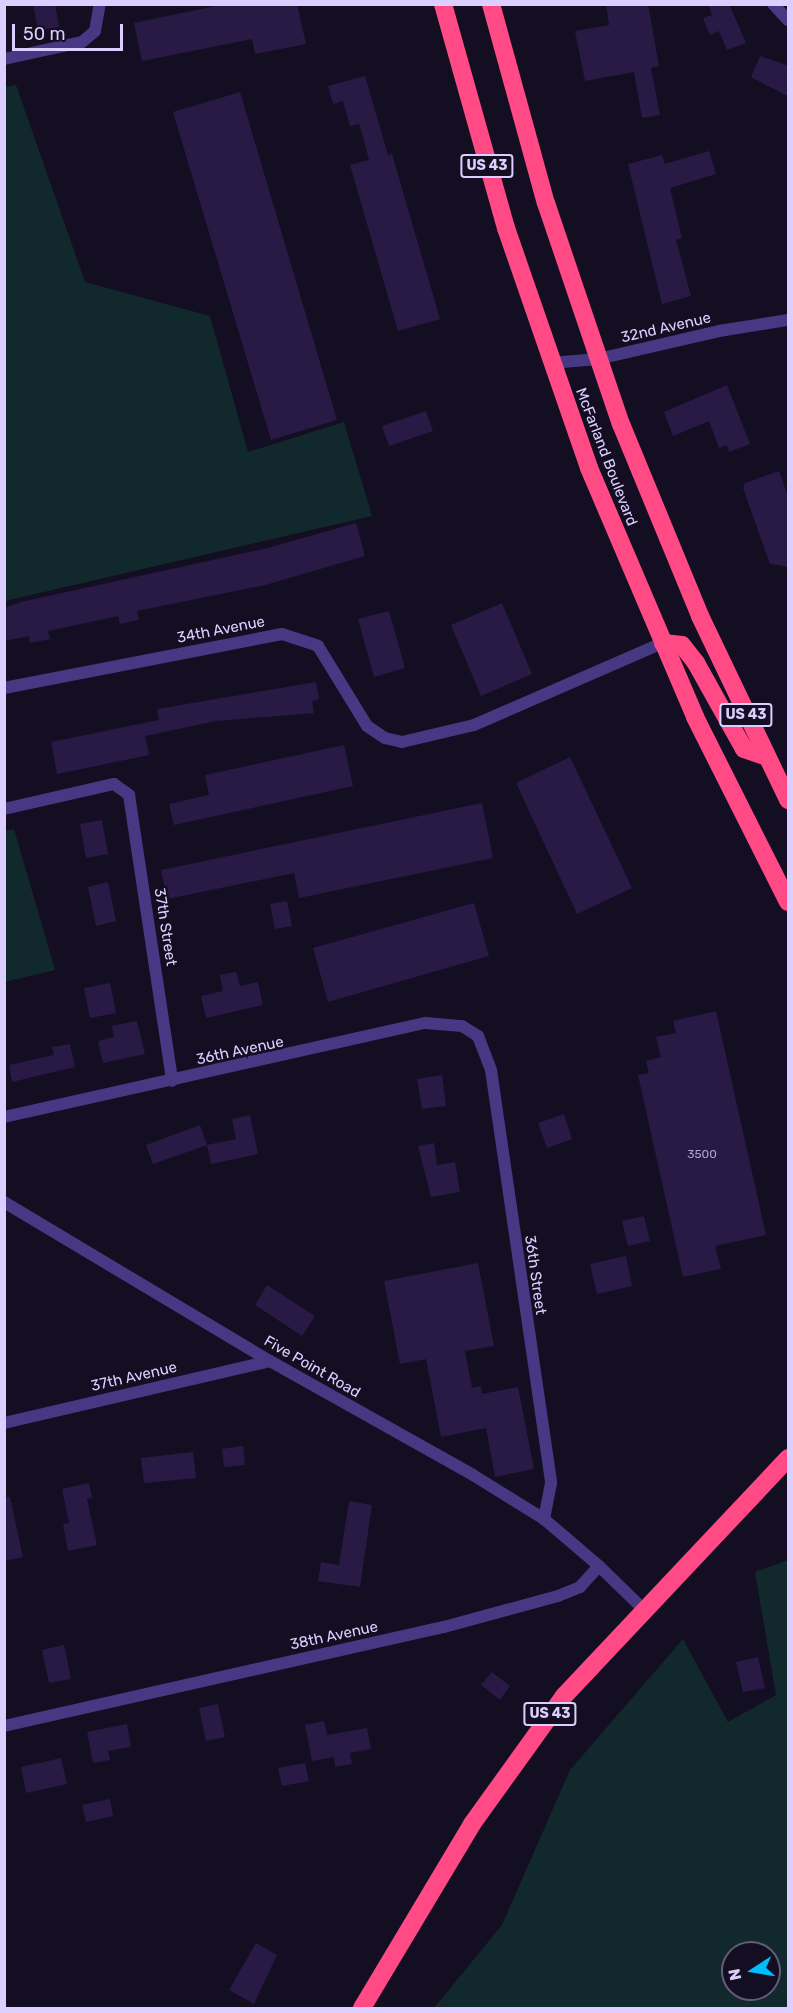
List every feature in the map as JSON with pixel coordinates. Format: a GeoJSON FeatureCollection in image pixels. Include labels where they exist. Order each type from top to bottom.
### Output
{"type":"FeatureCollection","features":[{"type":"Feature","properties":{"kind":"highway","name":"McFarland Boulevard"},"geometry":{"type":"LineString","coordinates":[[443,4],[489,173],[551,363],[593,478],[717,763],[789,902]]}},
{"type":"Feature","properties":{"kind":"highway","name":"McFarland Boulevard"},"geometry":{"type":"LineString","coordinates":[[491,4],[539,180],[598,359],[672,553],[789,800]]}},
{"type":"Feature","properties":{"kind":"highway"},"geometry":{"type":"LineString","coordinates":[[663,643],[682,645],[696,663],[744,749],[767,757]]}},
{"type":"Feature","properties":{"kind":"highway","name":"US 43"},"geometry":{"type":"LineString","coordinates":[[362,2008],[417,1910],[515,1760],[564,1696],[789,1458]]}},
{"type":"Feature","properties":{"kind":"street"},"geometry":{"type":"LineString","coordinates":[[4,59],[81,42],[95,32],[100,4]]}},
{"type":"Feature","properties":{"kind":"street"},"geometry":{"type":"LineString","coordinates":[[773,4],[789,20]]}},
{"type":"Feature","properties":{"kind":"street","name":"32nd Avenue"},"geometry":{"type":"LineString","coordinates":[[551,363],[598,359],[789,320]]}},
{"type":"Feature","properties":{"kind":"street","name":"34th Avenue"},"geometry":{"type":"LineString","coordinates":[[4,688],[282,634],[318,645],[367,726],[385,738],[402,742],[474,725],[663,643]]}},
{"type":"Feature","properties":{"kind":"street","name":"37th Street"},"geometry":{"type":"LineString","coordinates":[[4,809],[114,784],[129,795],[134,812],[172,1081]]}},
{"type":"Feature","properties":{"kind":"street","name":"36th Avenue"},"geometry":{"type":"LineString","coordinates":[[4,1117],[426,1023],[462,1026],[478,1036]]}},
{"type":"Feature","properties":{"kind":"street","name":"36th Street"},"geometry":{"type":"LineString","coordinates":[[478,1036],[491,1070],[551,1483],[544,1519]]}},
{"type":"Feature","properties":{"kind":"street","name":"Five Point Road"},"geometry":{"type":"LineString","coordinates":[[4,1203],[270,1361],[473,1475],[544,1519],[599,1566]]}},
{"type":"Feature","properties":{"kind":"street","name":"37th Avenue"},"geometry":{"type":"LineString","coordinates":[[4,1423],[270,1361]]}},
{"type":"Feature","properties":{"kind":"street"},"geometry":{"type":"LineString","coordinates":[[599,1566],[643,1610]]}},
{"type":"Feature","properties":{"kind":"street","name":"38th Avenue"},"geometry":{"type":"LineString","coordinates":[[4,1726],[456,1624],[558,1596],[580,1587],[599,1566]]}},
{"type":"Feature","properties":{"kind":"green space"},"geometry":{"type":"Polygon","coordinates":[[[16,85],[85,282],[210,316],[248,452],[344,422],[372,516],[5,601],[4,87],[16,85]]]}},
{"type":"Feature","properties":{"kind":"green space"},"geometry":{"type":"Polygon","coordinates":[[[14,829],[55,970],[5,982],[5,831],[14,829]]]}},
{"type":"Feature","properties":{"kind":"green space"},"geometry":{"type":"Polygon","coordinates":[[[788,1560],[788,2008],[434,2008],[502,1925],[570,1770],[683,1639],[728,1722],[776,1695],[755,1572],[788,1560]]]}},
{"type":"Feature","properties":{"kind":"building"},"geometry":{"type":"Polygon","coordinates":[[[33,4],[55,4],[59,27],[38,30],[33,4]]]}},
{"type":"Feature","properties":{"kind":"building"},"geometry":{"type":"Polygon","coordinates":[[[225,4],[297,4],[306,44],[255,54],[252,39],[142,61],[134,23],[225,4]]]}},
{"type":"Feature","properties":{"kind":"building"},"geometry":{"type":"Polygon","coordinates":[[[606,4],[648,4],[659,66],[651,68],[660,115],[642,118],[634,72],[585,81],[575,31],[609,25],[606,4]]]}},
{"type":"Feature","properties":{"kind":"building"},"geometry":{"type":"Polygon","coordinates":[[[708,4],[729,4],[746,43],[727,50],[719,31],[710,35],[703,18],[712,15],[708,4]]]}},
{"type":"Feature","properties":{"kind":"building"},"geometry":{"type":"Polygon","coordinates":[[[760,56],[789,66],[789,97],[751,77],[760,56]]]}},
{"type":"Feature","properties":{"kind":"building"},"geometry":{"type":"Polygon","coordinates":[[[365,76],[388,155],[392,154],[440,319],[398,331],[350,165],[369,160],[363,137],[359,124],[350,126],[343,101],[333,104],[328,86],[365,76]]]}},
{"type":"Feature","properties":{"kind":"building"},"geometry":{"type":"Polygon","coordinates":[[[240,92],[337,420],[271,440],[173,112],[240,92]]]}},
{"type":"Feature","properties":{"kind":"building"},"geometry":{"type":"Polygon","coordinates":[[[709,151],[716,174],[670,188],[682,238],[676,240],[691,296],[662,304],[628,164],[662,155],[665,164],[709,151]]]}},
{"type":"Feature","properties":{"kind":"building"},"geometry":{"type":"Polygon","coordinates":[[[727,385],[750,444],[729,452],[727,445],[719,448],[709,421],[673,436],[664,412],[727,385]]]}},
{"type":"Feature","properties":{"kind":"building"},"geometry":{"type":"Polygon","coordinates":[[[426,411],[433,431],[389,446],[382,426],[426,411]]]}},
{"type":"Feature","properties":{"kind":"building"},"geometry":{"type":"Polygon","coordinates":[[[779,471],[789,499],[789,567],[770,564],[743,488],[745,483],[779,471]]]}},
{"type":"Feature","properties":{"kind":"building"},"geometry":{"type":"Polygon","coordinates":[[[356,523],[365,556],[265,585],[137,611],[139,620],[120,624],[118,616],[48,631],[50,639],[30,643],[29,636],[4,641],[4,608],[21,602],[268,548],[356,523]]]}},
{"type":"Feature","properties":{"kind":"building"},"geometry":{"type":"Polygon","coordinates":[[[502,603],[532,674],[481,696],[451,625],[502,603]]]}},
{"type":"Feature","properties":{"kind":"building"},"geometry":{"type":"Polygon","coordinates":[[[389,611],[405,668],[374,677],[358,619],[389,611]]]}},
{"type":"Feature","properties":{"kind":"building"},"geometry":{"type":"Polygon","coordinates":[[[316,682],[319,699],[312,701],[314,713],[216,721],[145,736],[149,755],[57,774],[51,742],[159,720],[157,709],[316,682]]]}},
{"type":"Feature","properties":{"kind":"building"},"geometry":{"type":"Polygon","coordinates":[[[344,745],[353,786],[174,825],[169,804],[209,795],[205,775],[344,745]]]}},
{"type":"Feature","properties":{"kind":"building"},"geometry":{"type":"Polygon","coordinates":[[[570,757],[632,888],[577,914],[516,783],[570,757]]]}},
{"type":"Feature","properties":{"kind":"building"},"geometry":{"type":"Polygon","coordinates":[[[482,803],[493,858],[299,898],[294,873],[167,899],[161,870],[482,803]]]}},
{"type":"Feature","properties":{"kind":"building"},"geometry":{"type":"Polygon","coordinates":[[[102,820],[108,854],[86,858],[80,824],[102,820]]]}},
{"type":"Feature","properties":{"kind":"building"},"geometry":{"type":"Polygon","coordinates":[[[108,882],[116,921],[96,926],[88,887],[108,882]]]}},
{"type":"Feature","properties":{"kind":"building"},"geometry":{"type":"Polygon","coordinates":[[[287,901],[292,926],[275,929],[270,904],[287,901]]]}},
{"type":"Feature","properties":{"kind":"building"},"geometry":{"type":"Polygon","coordinates":[[[474,903],[489,956],[328,1002],[313,948],[474,903]]]}},
{"type":"Feature","properties":{"kind":"building"},"geometry":{"type":"Polygon","coordinates":[[[236,972],[240,986],[258,982],[263,1005],[206,1018],[201,996],[223,991],[220,975],[236,972]]]}},
{"type":"Feature","properties":{"kind":"building"},"geometry":{"type":"Polygon","coordinates":[[[110,983],[116,1013],[90,1018],[84,988],[110,983]]]}},
{"type":"Feature","properties":{"kind":"building"},"geometry":{"type":"Polygon","coordinates":[[[716,1011],[766,1235],[715,1246],[721,1269],[683,1277],[638,1075],[649,1073],[646,1061],[661,1057],[656,1037],[676,1033],[673,1021],[716,1011]]]}},
{"type":"Feature","properties":{"kind":"building"},"geometry":{"type":"Polygon","coordinates":[[[137,1021],[145,1054],[103,1063],[98,1041],[114,1037],[112,1026],[137,1021]]]}},
{"type":"Feature","properties":{"kind":"building"},"geometry":{"type":"Polygon","coordinates":[[[70,1044],[75,1067],[12,1082],[9,1065],[54,1055],[52,1047],[70,1044]]]}},
{"type":"Feature","properties":{"kind":"building"},"geometry":{"type":"Polygon","coordinates":[[[442,1075],[446,1106],[422,1109],[417,1079],[442,1075]]]}},
{"type":"Feature","properties":{"kind":"building"},"geometry":{"type":"Polygon","coordinates":[[[564,1114],[572,1139],[547,1148],[538,1123],[564,1114]]]}},
{"type":"Feature","properties":{"kind":"building"},"geometry":{"type":"Polygon","coordinates":[[[250,1115],[258,1154],[211,1164],[207,1145],[236,1139],[232,1119],[250,1115]]]}},
{"type":"Feature","properties":{"kind":"building"},"geometry":{"type":"Polygon","coordinates":[[[200,1125],[207,1145],[153,1164],[146,1145],[200,1125]]]}},
{"type":"Feature","properties":{"kind":"building"},"geometry":{"type":"Polygon","coordinates":[[[434,1143],[437,1165],[455,1162],[460,1192],[431,1197],[418,1146],[434,1143]]]}},
{"type":"Feature","properties":{"kind":"building"},"geometry":{"type":"Polygon","coordinates":[[[644,1216],[650,1241],[628,1246],[622,1221],[644,1216]]]}},
{"type":"Feature","properties":{"kind":"building"},"geometry":{"type":"Polygon","coordinates":[[[626,1256],[632,1286],[597,1294],[590,1264],[626,1256]]]}},
{"type":"Feature","properties":{"kind":"building"},"geometry":{"type":"Polygon","coordinates":[[[478,1263],[494,1346],[465,1351],[472,1388],[481,1386],[482,1394],[518,1387],[534,1469],[495,1477],[486,1428],[441,1437],[426,1359],[400,1364],[384,1281],[478,1263]]]}},
{"type":"Feature","properties":{"kind":"building"},"geometry":{"type":"Polygon","coordinates":[[[267,1285],[315,1316],[302,1336],[255,1305],[267,1285]]]}},
{"type":"Feature","properties":{"kind":"building"},"geometry":{"type":"Polygon","coordinates":[[[243,1446],[245,1465],[224,1467],[222,1449],[243,1446]]]}},
{"type":"Feature","properties":{"kind":"building"},"geometry":{"type":"Polygon","coordinates":[[[193,1452],[196,1478],[144,1483],[141,1458],[193,1452]]]}},
{"type":"Feature","properties":{"kind":"building"},"geometry":{"type":"Polygon","coordinates":[[[89,1483],[92,1498],[87,1499],[97,1545],[68,1551],[63,1524],[69,1523],[62,1489],[89,1483]]]}},
{"type":"Feature","properties":{"kind":"building"},"geometry":{"type":"Polygon","coordinates":[[[4,1497],[10,1497],[23,1557],[4,1561],[4,1497]]]}},
{"type":"Feature","properties":{"kind":"building"},"geometry":{"type":"Polygon","coordinates":[[[349,1501],[372,1505],[360,1587],[318,1581],[321,1562],[339,1565],[349,1501]]]}},
{"type":"Feature","properties":{"kind":"building"},"geometry":{"type":"Polygon","coordinates":[[[64,1645],[71,1679],[49,1683],[42,1650],[64,1645]]]}},
{"type":"Feature","properties":{"kind":"building"},"geometry":{"type":"Polygon","coordinates":[[[758,1657],[765,1688],[743,1692],[736,1662],[758,1657]]]}},
{"type":"Feature","properties":{"kind":"building"},"geometry":{"type":"Polygon","coordinates":[[[492,1672],[510,1686],[500,1700],[481,1685],[492,1672]]]}},
{"type":"Feature","properties":{"kind":"building"},"geometry":{"type":"Polygon","coordinates":[[[218,1704],[225,1737],[206,1741],[199,1708],[218,1704]]]}},
{"type":"Feature","properties":{"kind":"building"},"geometry":{"type":"Polygon","coordinates":[[[324,1721],[327,1735],[367,1728],[371,1749],[350,1753],[352,1764],[335,1767],[334,1757],[312,1761],[305,1725],[324,1721]]]}},
{"type":"Feature","properties":{"kind":"building"},"geometry":{"type":"Polygon","coordinates":[[[127,1724],[131,1747],[108,1751],[110,1760],[93,1763],[87,1732],[127,1724]]]}},
{"type":"Feature","properties":{"kind":"building"},"geometry":{"type":"Polygon","coordinates":[[[61,1758],[67,1784],[26,1793],[21,1767],[61,1758]]]}},
{"type":"Feature","properties":{"kind":"building"},"geometry":{"type":"Polygon","coordinates":[[[305,1763],[309,1781],[282,1786],[278,1768],[305,1763]]]}},
{"type":"Feature","properties":{"kind":"building"},"geometry":{"type":"Polygon","coordinates":[[[110,1799],[113,1816],[86,1822],[82,1805],[110,1799]]]}},
{"type":"Feature","properties":{"kind":"building"},"geometry":{"type":"Polygon","coordinates":[[[256,1943],[277,1955],[254,2004],[229,1990],[256,1943]]]}}]}
